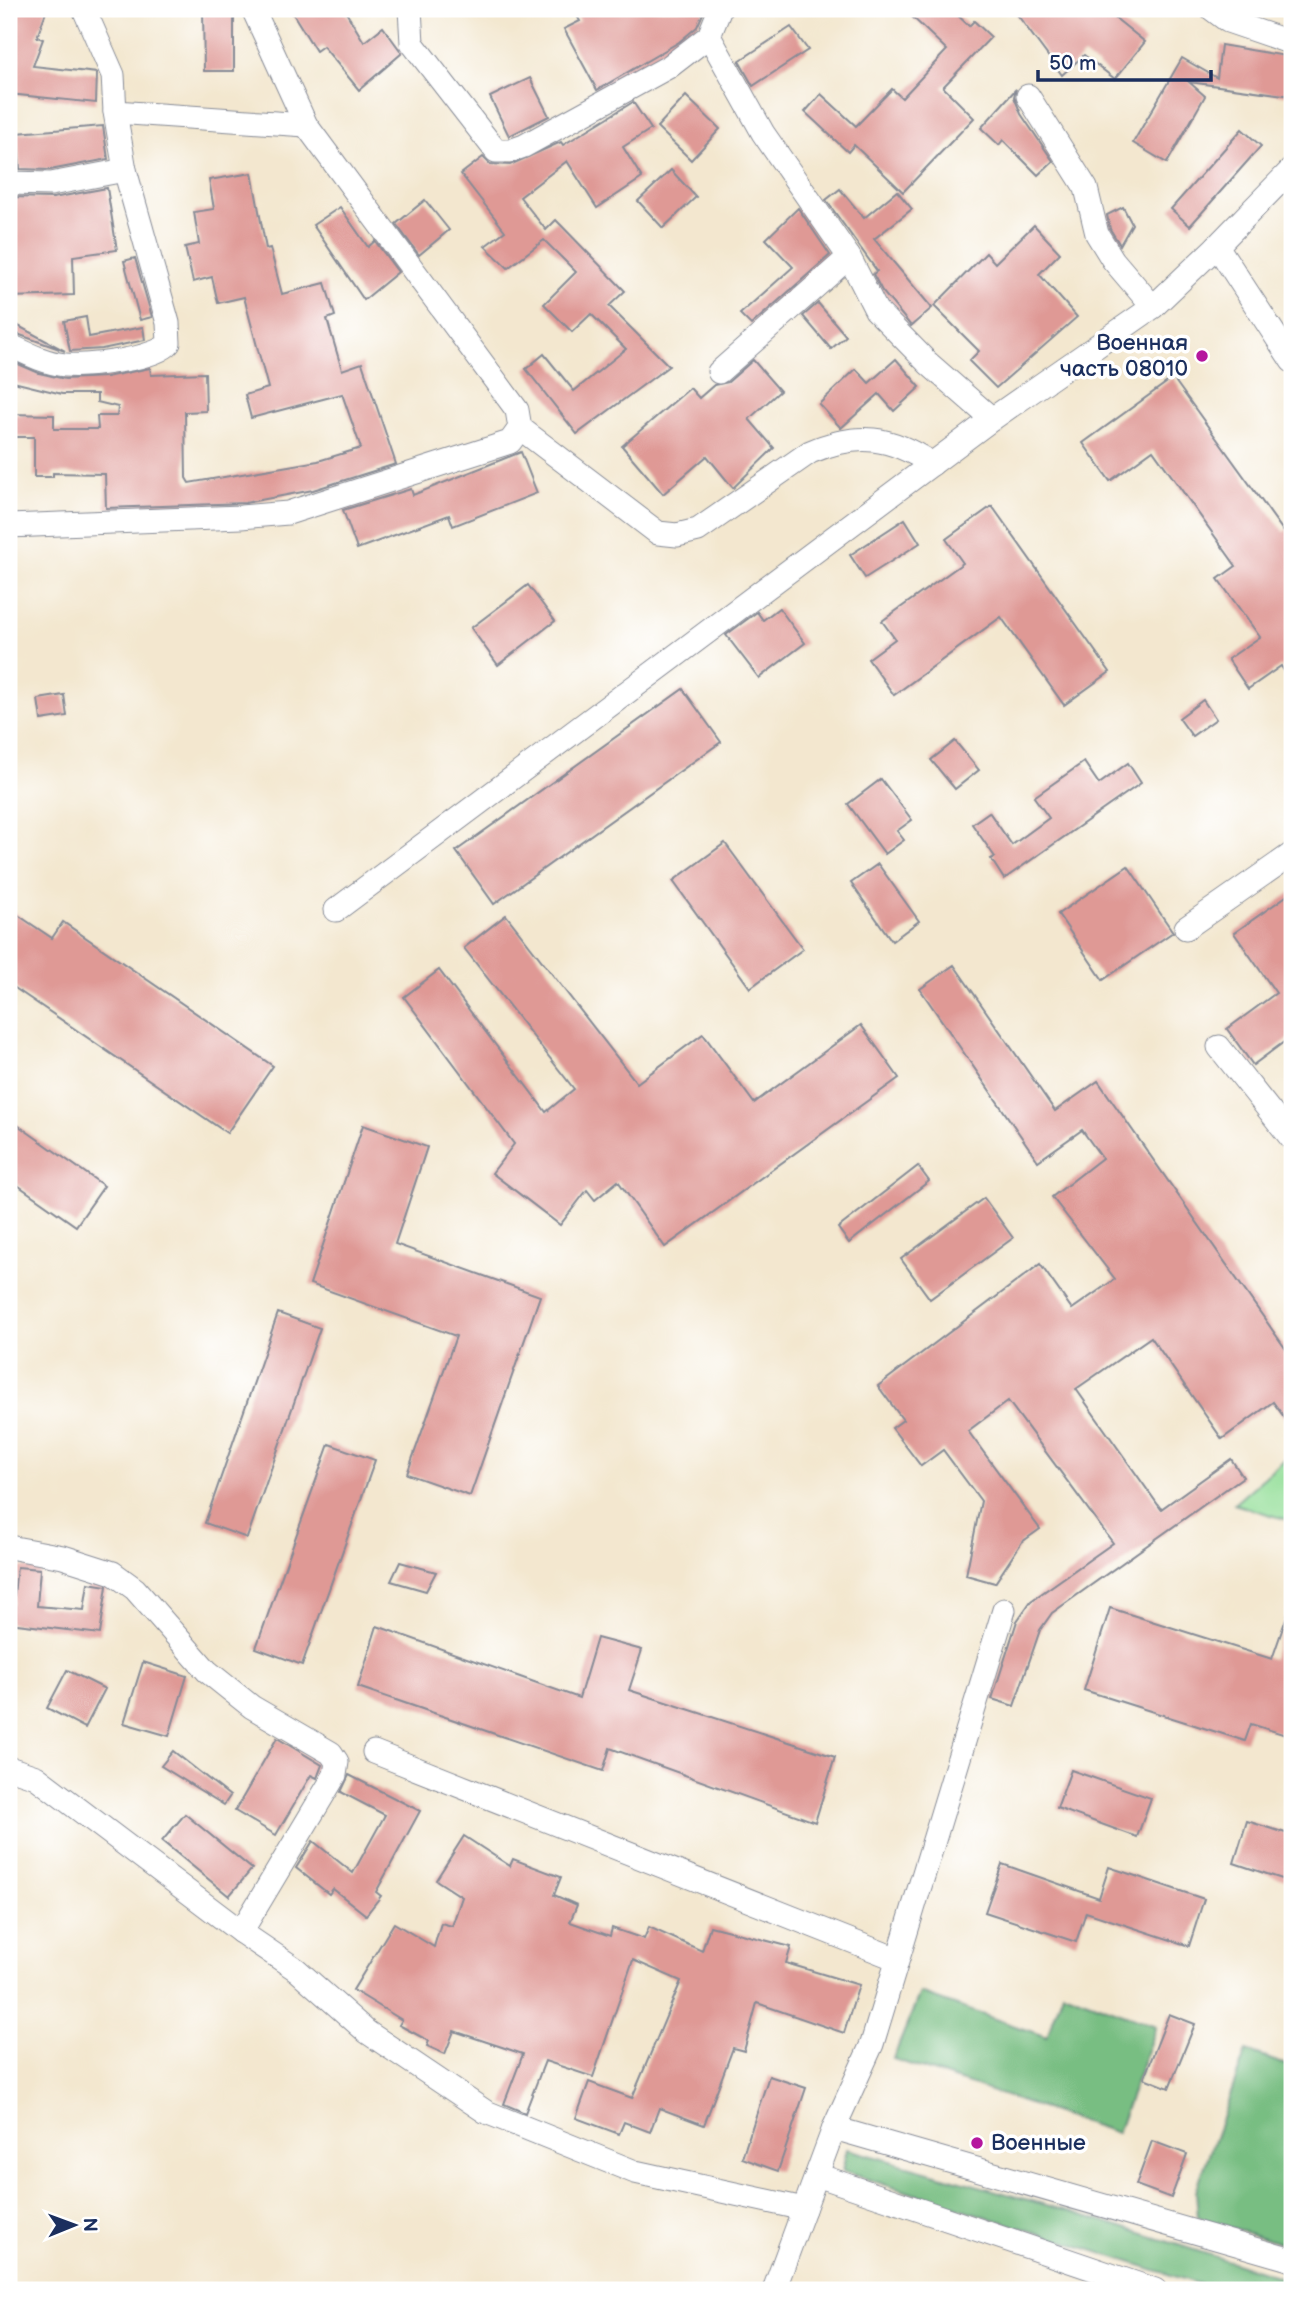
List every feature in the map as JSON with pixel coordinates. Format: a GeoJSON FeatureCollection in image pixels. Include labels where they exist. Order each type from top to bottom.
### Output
{"type":"FeatureCollection","features":[{"type":"Feature","properties":{"kind":"street"},"geometry":{"type":"LineString","coordinates":[[9,345],[33,356],[65,365],[148,355],[165,348],[169,342],[168,323],[125,170],[115,111],[113,75],[84,9]]}},
{"type":"Feature","properties":{"kind":"street"},"geometry":{"type":"LineString","coordinates":[[253,9],[306,125],[517,410],[520,428],[658,533],[677,535],[698,530],[810,452],[830,444],[863,439],[885,440],[912,451],[932,464]]}},
{"type":"Feature","properties":{"kind":"street"},"geometry":{"type":"LineString","coordinates":[[410,9],[412,43],[496,151],[510,151],[524,146],[670,66],[709,36],[720,9]]}},
{"type":"Feature","properties":{"kind":"street"},"geometry":{"type":"LineString","coordinates":[[1212,9],[1228,21],[1292,43]]}},
{"type":"Feature","properties":{"kind":"street"},"geometry":{"type":"LineString","coordinates":[[709,36],[763,133],[849,257],[876,310],[928,363],[992,419]]}},
{"type":"Feature","properties":{"kind":"street"},"geometry":{"type":"LineString","coordinates":[[1028,96],[1086,188],[1097,234],[1113,260],[1153,307]]}},
{"type":"Feature","properties":{"kind":"street"},"geometry":{"type":"LineString","coordinates":[[115,111],[306,125]]}},
{"type":"Feature","properties":{"kind":"street"},"geometry":{"type":"LineString","coordinates":[[336,910],[992,419],[1153,307],[1292,169]]}},
{"type":"Feature","properties":{"kind":"street"},"geometry":{"type":"LineString","coordinates":[[9,183],[51,184],[125,170]]}},
{"type":"Feature","properties":{"kind":"street"},"geometry":{"type":"LineString","coordinates":[[1217,246],[1292,361]]}},
{"type":"Feature","properties":{"kind":"street"},"geometry":{"type":"LineString","coordinates":[[719,372],[849,257]]}},
{"type":"Feature","properties":{"kind":"street"},"geometry":{"type":"LineString","coordinates":[[9,526],[228,518],[288,513],[510,442],[520,428]]}},
{"type":"Feature","properties":{"kind":"street"},"geometry":{"type":"LineString","coordinates":[[1186,928],[1292,854]]}},
{"type":"Feature","properties":{"kind":"street"},"geometry":{"type":"LineString","coordinates":[[1219,1048],[1292,1139]]}},
{"type":"Feature","properties":{"kind":"street"},"geometry":{"type":"LineString","coordinates":[[9,1547],[63,1557],[113,1573],[135,1589],[207,1671],[252,1707],[331,1753],[337,1762],[334,1775],[241,1932]]}},
{"type":"Feature","properties":{"kind":"street"},"geometry":{"type":"LineString","coordinates":[[774,2290],[834,2128],[872,2044],[1004,1610]]}},
{"type":"Feature","properties":{"kind":"street"},"geometry":{"type":"LineString","coordinates":[[374,1752],[897,1959]]}},
{"type":"Feature","properties":{"kind":"street"},"geometry":{"type":"LineString","coordinates":[[9,1768],[36,1777],[241,1932],[297,1970],[367,2032],[486,2112],[635,2172],[804,2209]]}},
{"type":"Feature","properties":{"kind":"street"},"geometry":{"type":"LineString","coordinates":[[834,2128],[1292,2260]]}},
{"type":"Feature","properties":{"kind":"street"},"geometry":{"type":"LineString","coordinates":[[817,2175],[1155,2290]]}},
{"type":"Feature","properties":{"kind":"green space"},"geometry":{"type":"Polygon","coordinates":[[[1292,1453],[1292,1521],[1234,1504],[1292,1453]]]}},
{"type":"Feature","properties":{"kind":"green space"},"geometry":{"type":"Polygon","coordinates":[[[1063,1992],[1156,2026],[1117,2133],[893,2059],[920,1993],[1047,2037],[1063,1992]]]}},
{"type":"Feature","properties":{"kind":"green space"},"geometry":{"type":"Polygon","coordinates":[[[1246,2051],[1292,2067],[1292,2247],[1198,2217],[1196,2191],[1246,2051]]]}},
{"type":"Feature","properties":{"kind":"green space"},"geometry":{"type":"Polygon","coordinates":[[[847,2149],[1100,2220],[1292,2281],[1292,2290],[1218,2290],[842,2171],[847,2149]]]}},
{"type":"Feature","properties":{"kind":"building"},"geometry":{"type":"Polygon","coordinates":[[[9,9],[47,9],[37,37],[43,39],[33,66],[97,73],[96,103],[9,94],[9,9]]]}},
{"type":"Feature","properties":{"kind":"building"},"geometry":{"type":"Polygon","coordinates":[[[203,9],[234,9],[234,71],[204,71],[203,9]]]}},
{"type":"Feature","properties":{"kind":"building"},"geometry":{"type":"Polygon","coordinates":[[[290,9],[344,9],[364,42],[383,27],[402,53],[359,90],[323,46],[316,51],[290,9]]]}},
{"type":"Feature","properties":{"kind":"building"},"geometry":{"type":"Polygon","coordinates":[[[573,9],[705,9],[697,27],[679,42],[597,90],[564,29],[580,21],[573,9]]]}},
{"type":"Feature","properties":{"kind":"building"},"geometry":{"type":"Polygon","coordinates":[[[904,9],[951,9],[969,26],[974,21],[991,37],[943,87],[974,118],[903,192],[854,145],[848,152],[805,112],[821,94],[856,126],[892,89],[902,98],[947,50],[904,9]]]}},
{"type":"Feature","properties":{"kind":"building"},"geometry":{"type":"Polygon","coordinates":[[[1013,9],[1104,9],[1145,42],[1115,79],[1084,55],[1062,75],[1013,9]]]}},
{"type":"Feature","properties":{"kind":"building"},"geometry":{"type":"Polygon","coordinates":[[[791,27],[808,50],[753,86],[739,61],[791,27]]]}},
{"type":"Feature","properties":{"kind":"building"},"geometry":{"type":"Polygon","coordinates":[[[1221,45],[1292,57],[1292,96],[1189,82],[1205,96],[1167,163],[1133,143],[1182,58],[1217,78],[1221,45]]]}},
{"type":"Feature","properties":{"kind":"building"},"geometry":{"type":"Polygon","coordinates":[[[530,78],[549,116],[509,136],[490,97],[530,78]]]}},
{"type":"Feature","properties":{"kind":"building"},"geometry":{"type":"Polygon","coordinates":[[[1016,89],[1014,97],[1021,114],[1053,161],[1038,175],[1003,140],[999,145],[981,128],[1016,89]]]}},
{"type":"Feature","properties":{"kind":"building"},"geometry":{"type":"Polygon","coordinates":[[[686,96],[720,129],[691,160],[657,127],[686,96]]]}},
{"type":"Feature","properties":{"kind":"building"},"geometry":{"type":"Polygon","coordinates":[[[633,102],[651,129],[623,147],[642,178],[597,208],[567,161],[520,197],[546,230],[556,220],[625,291],[609,306],[669,366],[577,434],[526,369],[544,354],[574,391],[626,349],[591,314],[572,332],[544,304],[576,272],[544,240],[508,268],[485,246],[505,231],[461,174],[483,157],[490,164],[510,165],[561,142],[563,145],[633,102]]]}},
{"type":"Feature","properties":{"kind":"building"},"geometry":{"type":"Polygon","coordinates":[[[103,126],[108,159],[50,170],[20,169],[17,133],[103,126]]]}},
{"type":"Feature","properties":{"kind":"building"},"geometry":{"type":"Polygon","coordinates":[[[1242,129],[1261,146],[1190,226],[1171,209],[1242,129]]]}},
{"type":"Feature","properties":{"kind":"building"},"geometry":{"type":"Polygon","coordinates":[[[671,170],[696,197],[663,228],[638,201],[671,170]]]}},
{"type":"Feature","properties":{"kind":"building"},"geometry":{"type":"Polygon","coordinates":[[[252,173],[266,249],[270,248],[282,294],[325,283],[335,316],[327,319],[342,370],[362,363],[396,464],[313,490],[245,503],[106,508],[105,474],[53,473],[53,477],[34,477],[34,437],[9,437],[9,414],[54,415],[54,429],[98,429],[97,416],[117,416],[118,407],[97,402],[97,394],[62,394],[9,381],[9,360],[39,373],[65,379],[106,377],[150,368],[151,375],[205,373],[206,411],[185,412],[186,478],[189,483],[318,461],[361,448],[342,394],[251,418],[245,395],[268,388],[244,297],[218,303],[212,277],[193,282],[185,247],[199,244],[194,212],[214,209],[209,180],[252,173]]]}},
{"type":"Feature","properties":{"kind":"building"},"geometry":{"type":"Polygon","coordinates":[[[107,188],[117,250],[73,256],[74,295],[9,297],[9,197],[53,198],[107,188]]]}},
{"type":"Feature","properties":{"kind":"building"},"geometry":{"type":"Polygon","coordinates":[[[840,189],[864,218],[897,191],[912,209],[874,239],[932,308],[911,326],[882,291],[873,274],[877,271],[826,200],[840,189]]]}},
{"type":"Feature","properties":{"kind":"building"},"geometry":{"type":"Polygon","coordinates":[[[425,200],[449,230],[419,255],[396,224],[425,200]]]}},
{"type":"Feature","properties":{"kind":"building"},"geometry":{"type":"Polygon","coordinates":[[[340,207],[368,247],[375,241],[398,272],[364,300],[313,225],[340,207]]]}},
{"type":"Feature","properties":{"kind":"building"},"geometry":{"type":"Polygon","coordinates":[[[1123,207],[1132,224],[1120,245],[1110,229],[1107,215],[1123,207]]]}},
{"type":"Feature","properties":{"kind":"building"},"geometry":{"type":"Polygon","coordinates":[[[798,208],[830,255],[751,325],[740,314],[793,267],[766,239],[798,208]]]}},
{"type":"Feature","properties":{"kind":"building"},"geometry":{"type":"Polygon","coordinates":[[[1034,225],[1060,253],[1039,274],[1077,317],[996,388],[969,361],[979,351],[934,306],[986,253],[995,263],[1034,225]]]}},
{"type":"Feature","properties":{"kind":"building"},"geometry":{"type":"Polygon","coordinates":[[[135,258],[152,317],[140,320],[124,261],[135,258]]]}},
{"type":"Feature","properties":{"kind":"building"},"geometry":{"type":"Polygon","coordinates":[[[818,303],[846,336],[831,349],[803,316],[818,303]]]}},
{"type":"Feature","properties":{"kind":"building"},"geometry":{"type":"Polygon","coordinates":[[[86,317],[89,337],[143,327],[145,340],[102,349],[70,351],[64,321],[86,317]]]}},
{"type":"Feature","properties":{"kind":"building"},"geometry":{"type":"Polygon","coordinates":[[[9,321],[65,351],[9,331],[9,321]]]}},
{"type":"Feature","properties":{"kind":"building"},"geometry":{"type":"Polygon","coordinates":[[[896,359],[920,387],[894,411],[879,394],[841,428],[819,404],[856,369],[869,383],[896,359]]]}},
{"type":"Feature","properties":{"kind":"building"},"geometry":{"type":"Polygon","coordinates":[[[753,360],[780,391],[749,419],[774,448],[733,488],[707,456],[663,494],[622,446],[690,388],[699,398],[714,385],[728,382],[753,360]]]}},
{"type":"Feature","properties":{"kind":"building"},"geometry":{"type":"Polygon","coordinates":[[[1173,378],[1284,532],[1292,526],[1292,683],[1281,666],[1248,689],[1228,659],[1260,637],[1218,579],[1236,566],[1153,450],[1110,481],[1083,443],[1173,378]]]}},
{"type":"Feature","properties":{"kind":"building"},"geometry":{"type":"Polygon","coordinates":[[[521,452],[537,493],[453,526],[449,515],[357,549],[343,510],[411,489],[413,495],[521,452]]]}},
{"type":"Feature","properties":{"kind":"building"},"geometry":{"type":"Polygon","coordinates":[[[992,506],[1110,672],[1064,705],[1001,617],[894,695],[868,659],[895,639],[882,621],[963,563],[946,539],[992,506]]]}},
{"type":"Feature","properties":{"kind":"building"},"geometry":{"type":"Polygon","coordinates":[[[905,519],[920,543],[865,578],[850,555],[905,519]]]}},
{"type":"Feature","properties":{"kind":"building"},"geometry":{"type":"Polygon","coordinates":[[[528,585],[555,621],[498,665],[471,628],[528,585]]]}},
{"type":"Feature","properties":{"kind":"building"},"geometry":{"type":"Polygon","coordinates":[[[779,608],[805,643],[759,678],[726,635],[757,612],[763,620],[779,608]]]}},
{"type":"Feature","properties":{"kind":"building"},"geometry":{"type":"Polygon","coordinates":[[[683,689],[721,742],[494,904],[456,851],[683,689]]]}},
{"type":"Feature","properties":{"kind":"building"},"geometry":{"type":"Polygon","coordinates":[[[64,695],[67,716],[41,720],[38,699],[64,695]]]}},
{"type":"Feature","properties":{"kind":"building"},"geometry":{"type":"Polygon","coordinates":[[[1203,700],[1216,719],[1192,736],[1179,718],[1203,700]]]}},
{"type":"Feature","properties":{"kind":"building"},"geometry":{"type":"Polygon","coordinates":[[[955,741],[979,770],[955,789],[931,760],[955,741]]]}},
{"type":"Feature","properties":{"kind":"building"},"geometry":{"type":"Polygon","coordinates":[[[1084,762],[1099,784],[1128,763],[1141,783],[1004,879],[991,859],[995,857],[972,824],[989,812],[1012,845],[1049,818],[1034,797],[1084,762]]]}},
{"type":"Feature","properties":{"kind":"building"},"geometry":{"type":"Polygon","coordinates":[[[881,779],[912,820],[897,831],[904,840],[885,854],[848,804],[881,779]]]}},
{"type":"Feature","properties":{"kind":"building"},"geometry":{"type":"Polygon","coordinates":[[[725,843],[803,949],[750,988],[673,881],[725,843]]]}},
{"type":"Feature","properties":{"kind":"building"},"geometry":{"type":"Polygon","coordinates":[[[878,864],[919,921],[892,941],[851,883],[878,864]]]}},
{"type":"Feature","properties":{"kind":"building"},"geometry":{"type":"Polygon","coordinates":[[[1128,866],[1173,932],[1103,980],[1058,914],[1128,866]]]}},
{"type":"Feature","properties":{"kind":"building"},"geometry":{"type":"Polygon","coordinates":[[[1292,892],[1292,1036],[1253,1065],[1227,1029],[1276,993],[1234,933],[1292,892]]]}},
{"type":"Feature","properties":{"kind":"building"},"geometry":{"type":"Polygon","coordinates":[[[9,909],[52,938],[63,922],[273,1066],[227,1133],[9,984],[9,909]]]}},
{"type":"Feature","properties":{"kind":"building"},"geometry":{"type":"Polygon","coordinates":[[[506,915],[637,1083],[703,1034],[754,1103],[861,1025],[899,1078],[665,1247],[618,1181],[595,1200],[587,1190],[560,1225],[492,1173],[514,1144],[404,997],[439,970],[546,1112],[574,1089],[464,948],[506,915]]]}},
{"type":"Feature","properties":{"kind":"building"},"geometry":{"type":"Polygon","coordinates":[[[954,965],[1055,1111],[1098,1081],[1292,1358],[1292,1428],[1273,1402],[1222,1439],[1151,1337],[1076,1389],[1161,1509],[1231,1459],[1243,1477],[1052,1613],[1040,1630],[1014,1706],[992,1699],[1017,1621],[1031,1601],[1113,1543],[1008,1401],[968,1431],[1040,1529],[1022,1542],[995,1583],[966,1575],[981,1501],[943,1450],[921,1466],[892,1428],[903,1420],[878,1386],[1040,1264],[1072,1309],[1115,1279],[1052,1197],[1102,1158],[1082,1130],[1038,1161],[920,989],[954,965]]]}},
{"type":"Feature","properties":{"kind":"building"},"geometry":{"type":"Polygon","coordinates":[[[9,1119],[104,1186],[76,1226],[9,1179],[9,1119]]]}},
{"type":"Feature","properties":{"kind":"building"},"geometry":{"type":"Polygon","coordinates":[[[363,1125],[427,1147],[395,1244],[540,1296],[470,1496],[407,1474],[456,1336],[310,1284],[363,1125]]]}},
{"type":"Feature","properties":{"kind":"building"},"geometry":{"type":"Polygon","coordinates":[[[918,1166],[929,1181],[849,1243],[838,1228],[918,1166]]]}},
{"type":"Feature","properties":{"kind":"building"},"geometry":{"type":"Polygon","coordinates":[[[984,1198],[1013,1238],[930,1299],[901,1259],[984,1198]]]}},
{"type":"Feature","properties":{"kind":"building"},"geometry":{"type":"Polygon","coordinates":[[[278,1313],[320,1328],[247,1538],[205,1523],[278,1313]]]}},
{"type":"Feature","properties":{"kind":"building"},"geometry":{"type":"Polygon","coordinates":[[[329,1444],[375,1460],[302,1665],[256,1648],[329,1444]]]}},
{"type":"Feature","properties":{"kind":"building"},"geometry":{"type":"Polygon","coordinates":[[[400,1562],[436,1572],[426,1591],[391,1581],[400,1562]]]}},
{"type":"Feature","properties":{"kind":"building"},"geometry":{"type":"Polygon","coordinates":[[[17,1567],[40,1569],[37,1606],[84,1610],[88,1583],[107,1586],[100,1634],[9,1623],[9,1604],[13,1604],[17,1567]]]}},
{"type":"Feature","properties":{"kind":"building"},"geometry":{"type":"Polygon","coordinates":[[[1110,1608],[1272,1659],[1289,1610],[1292,1611],[1292,1737],[1251,1724],[1245,1741],[1084,1690],[1110,1608]]]}},
{"type":"Feature","properties":{"kind":"building"},"geometry":{"type":"Polygon","coordinates":[[[377,1626],[579,1698],[597,1638],[642,1650],[629,1690],[835,1757],[815,1822],[610,1748],[603,1771],[358,1687],[377,1626]]]}},
{"type":"Feature","properties":{"kind":"building"},"geometry":{"type":"Polygon","coordinates":[[[143,1662],[187,1676],[169,1736],[124,1723],[143,1662]]]}},
{"type":"Feature","properties":{"kind":"building"},"geometry":{"type":"Polygon","coordinates":[[[67,1670],[105,1689],[85,1728],[47,1708],[67,1670]]]}},
{"type":"Feature","properties":{"kind":"building"},"geometry":{"type":"Polygon","coordinates":[[[277,1738],[322,1765],[317,1778],[311,1775],[276,1835],[235,1811],[277,1738]]]}},
{"type":"Feature","properties":{"kind":"building"},"geometry":{"type":"Polygon","coordinates":[[[173,1751],[230,1796],[224,1805],[161,1766],[173,1751]]]}},
{"type":"Feature","properties":{"kind":"building"},"geometry":{"type":"Polygon","coordinates":[[[1071,1770],[1151,1798],[1137,1837],[1057,1808],[1071,1770]]]}},
{"type":"Feature","properties":{"kind":"building"},"geometry":{"type":"Polygon","coordinates":[[[349,1775],[420,1811],[376,1892],[381,1896],[366,1915],[333,1889],[329,1894],[296,1868],[313,1841],[353,1873],[385,1815],[341,1792],[349,1775]]]}},
{"type":"Feature","properties":{"kind":"building"},"geometry":{"type":"Polygon","coordinates":[[[185,1814],[252,1869],[229,1896],[162,1841],[185,1814]]]}},
{"type":"Feature","properties":{"kind":"building"},"geometry":{"type":"Polygon","coordinates":[[[1247,1821],[1292,1835],[1292,1858],[1285,1880],[1234,1863],[1247,1821]]]}},
{"type":"Feature","properties":{"kind":"building"},"geometry":{"type":"Polygon","coordinates":[[[464,1836],[510,1866],[513,1859],[561,1877],[554,1895],[577,1905],[570,1922],[610,1936],[612,1928],[644,1939],[649,1927],[702,1951],[710,1926],[791,1947],[786,1963],[859,1985],[844,2033],[757,2003],[744,2051],[733,2048],[704,2125],[659,2108],[650,2132],[624,2122],[619,2134],[576,2118],[589,2082],[632,2098],[681,1981],[633,1960],[593,2077],[545,2061],[525,2113],[504,2104],[523,2054],[454,2031],[445,2054],[427,2046],[429,2041],[399,2025],[402,2020],[353,1990],[394,1923],[434,1947],[441,1923],[452,1926],[462,1897],[436,1880],[464,1836]]]}},
{"type":"Feature","properties":{"kind":"building"},"geometry":{"type":"Polygon","coordinates":[[[1002,1864],[1099,1898],[1109,1867],[1204,1899],[1189,1946],[1086,1912],[1076,1942],[985,1912],[1002,1864]]]}},
{"type":"Feature","properties":{"kind":"building"},"geometry":{"type":"Polygon","coordinates":[[[1169,2014],[1195,2024],[1169,2088],[1144,2078],[1169,2014]]]}},
{"type":"Feature","properties":{"kind":"building"},"geometry":{"type":"Polygon","coordinates":[[[769,2076],[806,2088],[778,2171],[742,2158],[769,2076]]]}},
{"type":"Feature","properties":{"kind":"building"},"geometry":{"type":"Polygon","coordinates":[[[1152,2141],[1187,2154],[1171,2198],[1136,2185],[1152,2141]]]}},
{"type":"Feature","properties":{"kind":"place","name":"Военная часть 08010"},"geometry":{"type":"Point","coordinates":[1202,356]}},
{"type":"Feature","properties":{"kind":"place","name":"Военные"},"geometry":{"type":"Point","coordinates":[977,2143]}}]}
